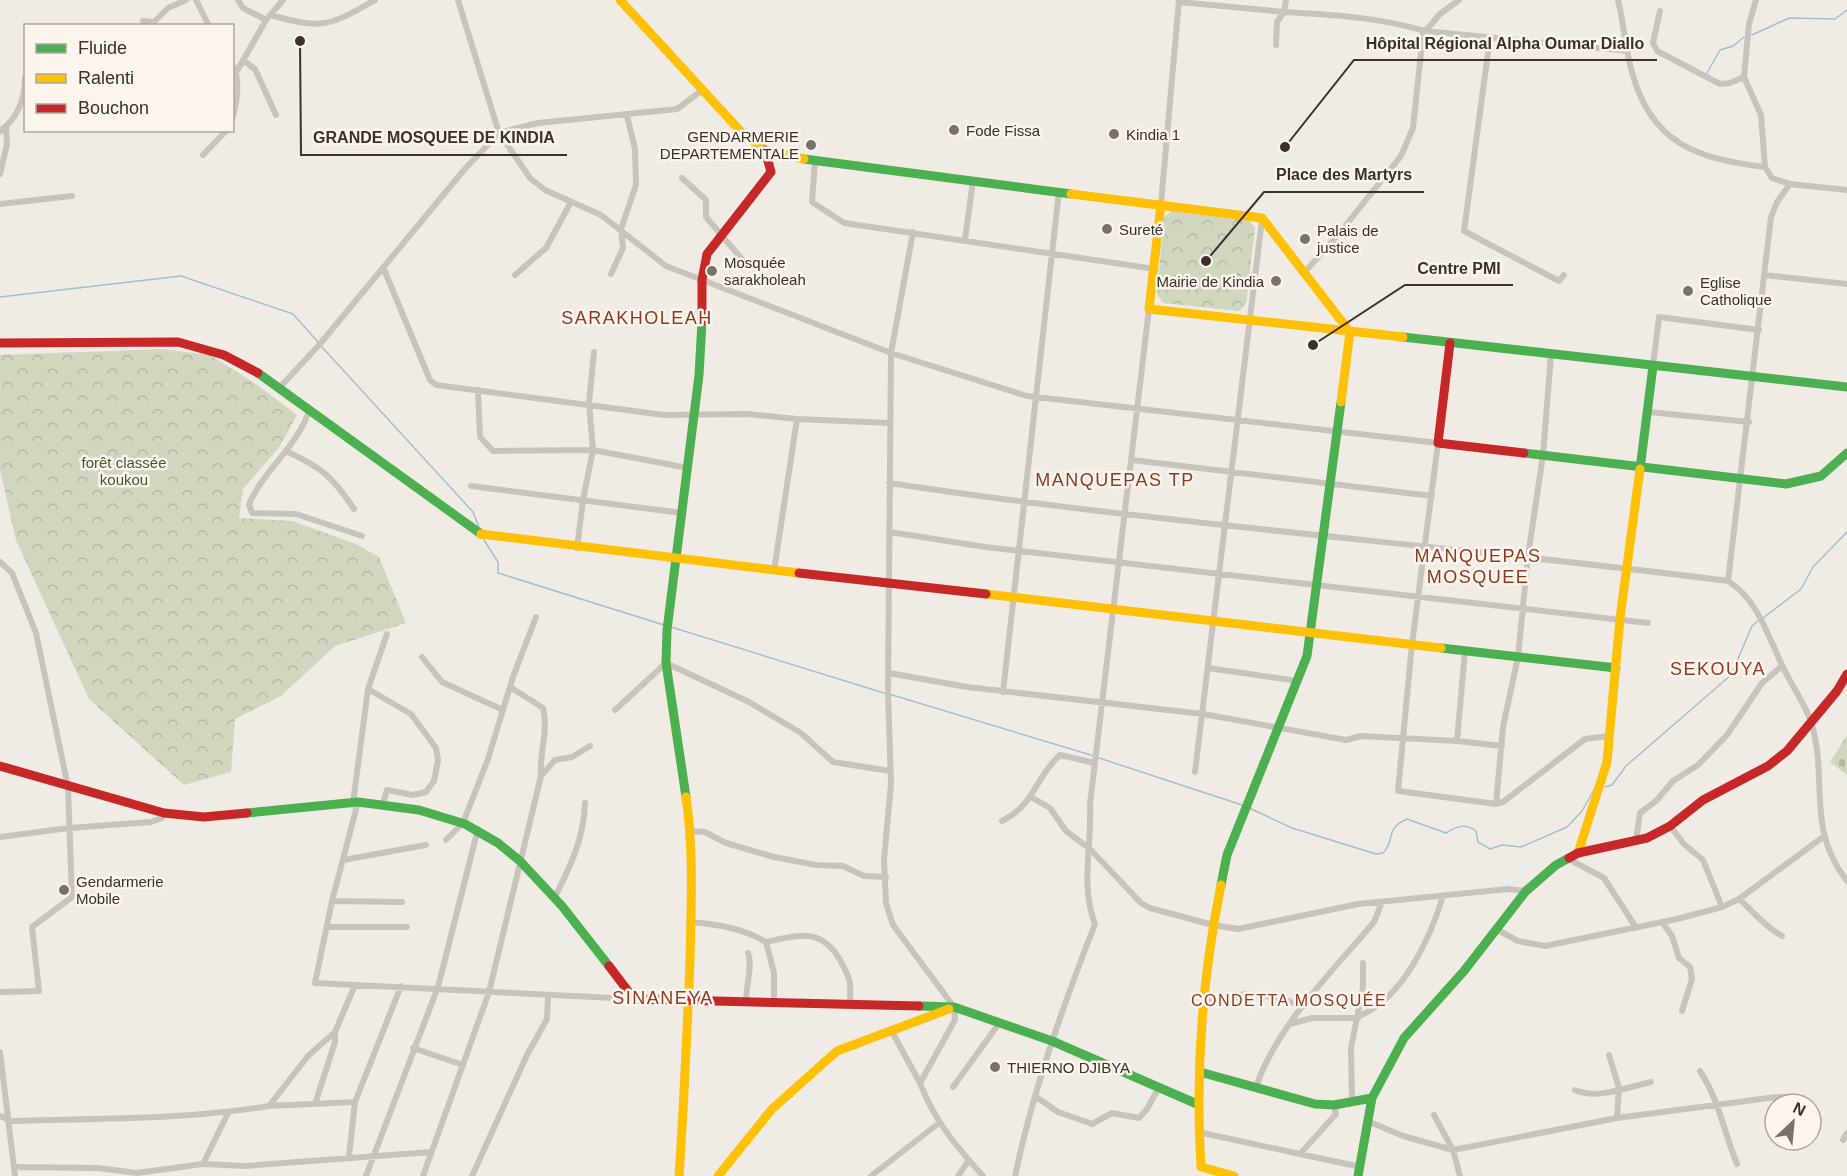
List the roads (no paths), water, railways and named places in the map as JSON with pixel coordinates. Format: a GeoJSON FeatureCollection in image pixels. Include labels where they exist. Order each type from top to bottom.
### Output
{"type":"FeatureCollection","features":[{"type":"Feature","properties":{"kind":"street"},"geometry":{"type":"LineString","coordinates":[[143,21],[154,22],[168,8],[186,0]]}},
{"type":"Feature","properties":{"kind":"street"},"geometry":{"type":"LineString","coordinates":[[196,0],[208,24]]}},
{"type":"Feature","properties":{"kind":"street"},"geometry":{"type":"LineString","coordinates":[[238,0],[243,8],[268,17],[304,25],[319,25],[341,19],[375,0]]}},
{"type":"Feature","properties":{"kind":"street"},"geometry":{"type":"LineString","coordinates":[[234,113],[237,71],[268,17],[283,0]]}},
{"type":"Feature","properties":{"kind":"street"},"geometry":{"type":"LineString","coordinates":[[458,0],[499,133],[530,178],[545,190],[601,215],[666,266],[891,353],[1036,398],[1786,484],[1809,483],[1823,477],[1847,453]]}},
{"type":"Feature","properties":{"kind":"street"},"geometry":{"type":"LineString","coordinates":[[620,0],[700,91],[743,134],[765,150],[815,160],[1262,218],[1350,332],[1335,433],[1312,633],[1307,656],[1227,855],[1213,925],[1203,999],[1197,1104],[1201,1172],[1234,1176]]}},
{"type":"Feature","properties":{"kind":"street"},"geometry":{"type":"LineString","coordinates":[[1276,45],[1277,22],[1284,12],[1286,0]]}},
{"type":"Feature","properties":{"kind":"street"},"geometry":{"type":"LineString","coordinates":[[1304,273],[1342,230],[1401,156],[1413,128],[1425,31],[1440,14],[1459,0]]}},
{"type":"Feature","properties":{"kind":"street"},"geometry":{"type":"LineString","coordinates":[[1618,0],[1628,51],[1643,104],[1652,119],[1683,147],[1730,163],[1765,167]]}},
{"type":"Feature","properties":{"kind":"street"},"geometry":{"type":"LineString","coordinates":[[1756,0],[1749,24],[1744,77],[1761,115],[1765,167],[1772,178],[1790,184],[1847,190]]}},
{"type":"Feature","properties":{"kind":"street"},"geometry":{"type":"LineString","coordinates":[[1015,1176],[1035,1096],[1052,1041],[1095,924],[1088,906],[1086,868],[1090,849],[1090,804],[1155,269],[1179,1],[1284,12],[1351,15],[1399,23],[1425,31],[1567,43],[1628,51]]}},
{"type":"Feature","properties":{"kind":"street"},"geometry":{"type":"LineString","coordinates":[[1660,11],[1653,43],[1657,51],[1720,84],[1730,83],[1744,77]]}},
{"type":"Feature","properties":{"kind":"street"},"geometry":{"type":"LineString","coordinates":[[1490,38],[1464,231],[1559,281],[1564,275]]}},
{"type":"Feature","properties":{"kind":"street"},"geometry":{"type":"LineString","coordinates":[[243,60],[255,69],[276,114]]}},
{"type":"Feature","properties":{"kind":"street"},"geometry":{"type":"LineString","coordinates":[[234,67],[237,71]]}},
{"type":"Feature","properties":{"kind":"street"},"geometry":{"type":"LineString","coordinates":[[280,387],[320,344],[462,171],[499,133],[538,123],[677,110],[700,91]]}},
{"type":"Feature","properties":{"kind":"street"},"geometry":{"type":"LineString","coordinates":[[0,174],[7,144],[3,129],[24,96]]}},
{"type":"Feature","properties":{"kind":"street"},"geometry":{"type":"LineString","coordinates":[[611,274],[623,248],[621,230],[636,186],[635,149],[627,116]]}},
{"type":"Feature","properties":{"kind":"street"},"geometry":{"type":"LineString","coordinates":[[203,155],[225,132]]}},
{"type":"Feature","properties":{"kind":"street"},"geometry":{"type":"LineString","coordinates":[[679,1176],[683,1139],[692,877],[691,831],[666,663],[668,627],[694,415],[703,309],[702,280],[707,254],[771,172],[765,150]]}},
{"type":"Feature","properties":{"kind":"street"},"geometry":{"type":"LineString","coordinates":[[815,160],[813,202],[844,223],[1155,269]]}},
{"type":"Feature","properties":{"kind":"street"},"geometry":{"type":"LineString","coordinates":[[682,178],[706,200],[706,217],[746,264]]}},
{"type":"Feature","properties":{"kind":"street"},"geometry":{"type":"LineString","coordinates":[[965,240],[974,180]]}},
{"type":"Feature","properties":{"kind":"street"},"geometry":{"type":"LineString","coordinates":[[1728,581],[1749,422],[1771,217],[1777,202],[1790,184]]}},
{"type":"Feature","properties":{"kind":"street"},"geometry":{"type":"LineString","coordinates":[[1003,692],[1059,190]]}},
{"type":"Feature","properties":{"kind":"street"},"geometry":{"type":"LineString","coordinates":[[0,204],[72,196]]}},
{"type":"Feature","properties":{"kind":"street"},"geometry":{"type":"LineString","coordinates":[[515,274],[546,248],[571,202]]}},
{"type":"Feature","properties":{"kind":"street"},"geometry":{"type":"LineString","coordinates":[[1196,772],[1262,218]]}},
{"type":"Feature","properties":{"kind":"street"},"geometry":{"type":"LineString","coordinates":[[913,232],[891,353],[888,694],[890,771],[884,860],[886,903],[893,925],[954,1007],[955,1020],[920,1083]]}},
{"type":"Feature","properties":{"kind":"street"},"geometry":{"type":"LineString","coordinates":[[383,267],[430,380],[436,385],[664,415],[747,414],[797,419],[890,423]]}},
{"type":"Feature","properties":{"kind":"street"},"geometry":{"type":"LineString","coordinates":[[1765,274],[1847,284]]}},
{"type":"Feature","properties":{"kind":"street"},"geometry":{"type":"LineString","coordinates":[[1149,309],[1847,387]]}},
{"type":"Feature","properties":{"kind":"street"},"geometry":{"type":"LineString","coordinates":[[1635,926],[1604,878],[1574,862],[1574,855],[1602,784],[1620,618],[1649,412],[1659,317],[1759,330]]}},
{"type":"Feature","properties":{"kind":"street"},"geometry":{"type":"LineString","coordinates":[[0,344],[178,342],[200,345],[225,353],[280,387],[476,531],[486,536],[1616,668]]}},
{"type":"Feature","properties":{"kind":"street"},"geometry":{"type":"LineString","coordinates":[[1450,344],[1412,645],[1398,791],[1496,804],[1503,802],[1585,739],[1609,736]]}},
{"type":"Feature","properties":{"kind":"street"},"geometry":{"type":"LineString","coordinates":[[577,548],[583,500],[593,450],[589,404],[594,352]]}},
{"type":"Feature","properties":{"kind":"street"},"geometry":{"type":"LineString","coordinates":[[1496,804],[1502,746],[1518,657],[1528,556],[1543,455],[1551,355]]}},
{"type":"Feature","properties":{"kind":"street"},"geometry":{"type":"LineString","coordinates":[[478,390],[480,437],[493,451],[593,450],[688,468]]}},
{"type":"Feature","properties":{"kind":"street"},"geometry":{"type":"LineString","coordinates":[[310,409],[302,431],[254,492],[249,504],[252,513],[296,514],[362,536]]}},
{"type":"Feature","properties":{"kind":"street"},"geometry":{"type":"LineString","coordinates":[[1649,412],[1749,422]]}},
{"type":"Feature","properties":{"kind":"street"},"geometry":{"type":"LineString","coordinates":[[774,571],[797,419]]}},
{"type":"Feature","properties":{"kind":"street"},"geometry":{"type":"LineString","coordinates":[[286,451],[314,465],[334,479],[354,509]]}},
{"type":"Feature","properties":{"kind":"street"},"geometry":{"type":"LineString","coordinates":[[1132,460],[1432,496]]}},
{"type":"Feature","properties":{"kind":"street"},"geometry":{"type":"LineString","coordinates":[[890,483],[1024,504],[1528,556],[1728,581],[1738,587],[1758,613],[1811,722],[1823,837],[1832,862],[1847,881]]}},
{"type":"Feature","properties":{"kind":"street"},"geometry":{"type":"LineString","coordinates":[[471,486],[682,513]]}},
{"type":"Feature","properties":{"kind":"street"},"geometry":{"type":"LineString","coordinates":[[890,532],[1648,623]]}},
{"type":"Feature","properties":{"kind":"street"},"geometry":{"type":"LineString","coordinates":[[0,562],[12,573],[36,633],[68,787],[72,897],[32,927],[39,991],[0,992]]}},
{"type":"Feature","properties":{"kind":"street"},"geometry":{"type":"LineString","coordinates":[[446,840],[463,823],[488,759],[510,687],[536,617]]}},
{"type":"Feature","properties":{"kind":"street"},"geometry":{"type":"LineString","coordinates":[[387,634],[368,689],[355,802],[315,983],[438,987],[548,996],[954,1007],[1052,1041],[1197,1104]]}},
{"type":"Feature","properties":{"kind":"street"},"geometry":{"type":"LineString","coordinates":[[1457,741],[1465,651]]}},
{"type":"Feature","properties":{"kind":"street"},"geometry":{"type":"LineString","coordinates":[[422,657],[442,682],[503,710]]}},
{"type":"Feature","properties":{"kind":"street"},"geometry":{"type":"LineString","coordinates":[[615,710],[666,663]]}},
{"type":"Feature","properties":{"kind":"street"},"geometry":{"type":"LineString","coordinates":[[666,663],[749,702],[801,733],[833,762],[890,771]]}},
{"type":"Feature","properties":{"kind":"street"},"geometry":{"type":"LineString","coordinates":[[1636,840],[1640,813],[1657,800],[1673,780],[1698,765],[1727,735],[1762,683],[1782,666]]}},
{"type":"Feature","properties":{"kind":"street"},"geometry":{"type":"LineString","coordinates":[[1208,668],[1298,681]]}},
{"type":"Feature","properties":{"kind":"street"},"geometry":{"type":"LineString","coordinates":[[889,673],[1003,692],[1203,714],[1346,740],[1361,736],[1457,741],[1502,746]]}},
{"type":"Feature","properties":{"kind":"street"},"geometry":{"type":"LineString","coordinates":[[1198,1132],[1300,1154],[1360,1171],[1370,1122],[1372,1098],[1404,1038],[1464,971],[1526,891],[1556,865],[1574,855],[1636,840],[1670,826],[1703,800],[1768,766],[1787,751],[1837,691],[1847,674]]}},
{"type":"Feature","properties":{"kind":"street"},"geometry":{"type":"LineString","coordinates":[[510,687],[543,708],[547,723],[539,759],[541,776]]}},
{"type":"Feature","properties":{"kind":"street"},"geometry":{"type":"LineString","coordinates":[[368,689],[411,714],[436,747],[438,760],[434,781],[426,792],[413,795],[387,790],[383,803]]}},
{"type":"Feature","properties":{"kind":"street"},"geometry":{"type":"LineString","coordinates":[[423,1176],[489,992],[522,864],[541,776],[546,766],[555,759],[573,758],[590,746]]}},
{"type":"Feature","properties":{"kind":"street"},"geometry":{"type":"LineString","coordinates":[[1002,821],[1021,810],[1050,763],[1060,755],[1095,759]]}},
{"type":"Feature","properties":{"kind":"street"},"geometry":{"type":"LineString","coordinates":[[0,766],[164,813],[204,818],[355,802],[383,803],[463,823],[498,842],[522,864],[554,899],[634,999]]}},
{"type":"Feature","properties":{"kind":"street"},"geometry":{"type":"LineString","coordinates":[[1031,797],[1050,808],[1066,831],[1090,849],[1141,903],[1150,908],[1213,925],[1238,929],[1259,927],[1358,904],[1508,889],[1526,891]]}},
{"type":"Feature","properties":{"kind":"street"},"geometry":{"type":"LineString","coordinates":[[554,899],[579,847],[584,825],[585,803]]}},
{"type":"Feature","properties":{"kind":"street"},"geometry":{"type":"LineString","coordinates":[[0,837],[69,828],[151,822],[162,818],[164,813]]}},
{"type":"Feature","properties":{"kind":"street"},"geometry":{"type":"LineString","coordinates":[[1670,826],[1684,844],[1703,860],[1722,907]]}},
{"type":"Feature","properties":{"kind":"street"},"geometry":{"type":"LineString","coordinates":[[366,1176],[438,987],[477,829]]}},
{"type":"Feature","properties":{"kind":"street"},"geometry":{"type":"LineString","coordinates":[[691,831],[705,832],[726,843],[774,857],[816,865],[843,866],[864,876],[886,877]]}},
{"type":"Feature","properties":{"kind":"street"},"geometry":{"type":"LineString","coordinates":[[1496,929],[1518,941],[1545,946],[1722,907],[1739,898],[1823,837]]}},
{"type":"Feature","properties":{"kind":"street"},"geometry":{"type":"LineString","coordinates":[[343,861],[426,845]]}},
{"type":"Feature","properties":{"kind":"street"},"geometry":{"type":"LineString","coordinates":[[1290,1024],[1312,1018],[1359,1017],[1387,998],[1414,962],[1437,917],[1443,896]]}},
{"type":"Feature","properties":{"kind":"street"},"geometry":{"type":"LineString","coordinates":[[1739,898],[1760,917],[1767,928],[1782,936]]}},
{"type":"Feature","properties":{"kind":"street"},"geometry":{"type":"LineString","coordinates":[[332,901],[402,902]]}},
{"type":"Feature","properties":{"kind":"street"},"geometry":{"type":"LineString","coordinates":[[1256,1088],[1264,1063],[1290,1024],[1374,922],[1382,902]]}},
{"type":"Feature","properties":{"kind":"street"},"geometry":{"type":"LineString","coordinates":[[689,922],[712,923],[749,932],[766,942],[794,936],[822,939],[831,944],[851,980],[850,1004]]}},
{"type":"Feature","properties":{"kind":"street"},"geometry":{"type":"LineString","coordinates":[[1662,922],[1672,936],[1679,957],[1690,967],[1692,979],[1682,1011]]}},
{"type":"Feature","properties":{"kind":"street"},"geometry":{"type":"LineString","coordinates":[[328,927],[407,927]]}},
{"type":"Feature","properties":{"kind":"street"},"geometry":{"type":"LineString","coordinates":[[766,942],[774,973],[774,1002]]}},
{"type":"Feature","properties":{"kind":"street"},"geometry":{"type":"LineString","coordinates":[[746,1001],[746,982],[751,960],[748,953]]}},
{"type":"Feature","properties":{"kind":"street"},"geometry":{"type":"LineString","coordinates":[[1352,1103],[1351,1048],[1359,1017],[1363,963]]}},
{"type":"Feature","properties":{"kind":"street"},"geometry":{"type":"LineString","coordinates":[[269,1106],[308,1056],[335,1032],[355,985]]}},
{"type":"Feature","properties":{"kind":"street"},"geometry":{"type":"LineString","coordinates":[[349,1156],[355,1102],[401,986]]}},
{"type":"Feature","properties":{"kind":"street"},"geometry":{"type":"LineString","coordinates":[[1203,999],[1227,1001],[1243,994],[1274,997],[1305,1006]]}},
{"type":"Feature","properties":{"kind":"street"},"geometry":{"type":"LineString","coordinates":[[472,1176],[527,1054],[547,1019],[548,996]]}},
{"type":"Feature","properties":{"kind":"street"},"geometry":{"type":"LineString","coordinates":[[718,1176],[772,1110],[837,1051],[954,1007]]}},
{"type":"Feature","properties":{"kind":"street"},"geometry":{"type":"LineString","coordinates":[[953,1086],[1000,1022]]}},
{"type":"Feature","properties":{"kind":"street"},"geometry":{"type":"LineString","coordinates":[[891,1030],[939,1123],[983,1176]]}},
{"type":"Feature","properties":{"kind":"street"},"geometry":{"type":"LineString","coordinates":[[315,1104],[336,1042],[335,1032]]}},
{"type":"Feature","properties":{"kind":"street"},"geometry":{"type":"LineString","coordinates":[[413,1048],[463,1065]]}},
{"type":"Feature","properties":{"kind":"street"},"geometry":{"type":"LineString","coordinates":[[0,1052],[2,1077],[11,1121],[15,1176]]}},
{"type":"Feature","properties":{"kind":"street"},"geometry":{"type":"LineString","coordinates":[[1609,1056],[1619,1088],[1617,1118]]}},
{"type":"Feature","properties":{"kind":"street"},"geometry":{"type":"LineString","coordinates":[[1700,1071],[1719,1106],[1724,1131],[1737,1164]]}},
{"type":"Feature","properties":{"kind":"street"},"geometry":{"type":"LineString","coordinates":[[1200,1072],[1315,1104],[1334,1106],[1372,1098]]}},
{"type":"Feature","properties":{"kind":"street"},"geometry":{"type":"LineString","coordinates":[[1575,1090],[1584,1094],[1597,1094],[1651,1082]]}},
{"type":"Feature","properties":{"kind":"street"},"geometry":{"type":"LineString","coordinates":[[1035,1096],[1058,1112],[1092,1124],[1112,1113],[1139,1118],[1158,1089]]}},
{"type":"Feature","properties":{"kind":"street"},"geometry":{"type":"LineString","coordinates":[[1370,1122],[1403,1136],[1453,1150],[1617,1118],[1763,1099]]}},
{"type":"Feature","properties":{"kind":"street"},"geometry":{"type":"LineString","coordinates":[[0,1116],[11,1121],[228,1113],[269,1106],[355,1102]]}},
{"type":"Feature","properties":{"kind":"street"},"geometry":{"type":"LineString","coordinates":[[1300,1154],[1336,1114],[1334,1106]]}},
{"type":"Feature","properties":{"kind":"street"},"geometry":{"type":"LineString","coordinates":[[203,1164],[228,1113]]}},
{"type":"Feature","properties":{"kind":"street"},"geometry":{"type":"LineString","coordinates":[[1434,1115],[1453,1150],[1460,1176]]}},
{"type":"Feature","properties":{"kind":"street"},"geometry":{"type":"LineString","coordinates":[[871,1176],[939,1123]]}},
{"type":"Feature","properties":{"kind":"street"},"geometry":{"type":"LineString","coordinates":[[1842,1140],[1847,1133]]}},
{"type":"Feature","properties":{"kind":"street"},"geometry":{"type":"LineString","coordinates":[[15,1167],[98,1168],[136,1174],[203,1164],[245,1166],[349,1156],[375,1157],[431,1152]]}},
{"type":"Feature","properties":{"kind":"street"},"geometry":{"type":"LineString","coordinates":[[958,1176],[969,1160]]}},
{"type":"Feature","properties":{"kind":"street"},"geometry":{"type":"LineString","coordinates":[[243,1176],[245,1166]]}},
{"type":"Feature","properties":{"kind":"waterway"},"geometry":{"type":"LineString","coordinates":[[1752,35],[1789,18],[1835,19],[1847,10]]}},
{"type":"Feature","properties":{"kind":"waterway"},"geometry":{"type":"LineString","coordinates":[[1707,73],[1720,50],[1733,46],[1744,37]]}},
{"type":"Feature","properties":{"kind":"waterway"},"geometry":{"type":"LineString","coordinates":[[0,297],[181,276],[293,314],[318,342]]}},
{"type":"Feature","properties":{"kind":"waterway"},"geometry":{"type":"LineString","coordinates":[[321,346],[473,512],[479,527]]}},
{"type":"Feature","properties":{"kind":"waterway"},"geometry":{"type":"LineString","coordinates":[[1763,618],[1801,589],[1813,567],[1847,532]]}},
{"type":"Feature","properties":{"kind":"waterway"},"geometry":{"type":"LineString","coordinates":[[484,540],[498,562],[498,573],[664,625]]}},
{"type":"Feature","properties":{"kind":"waterway"},"geometry":{"type":"LineString","coordinates":[[1605,787],[1612,785],[1626,766],[1731,675],[1752,626],[1759,620]]}},
{"type":"Feature","properties":{"kind":"waterway"},"geometry":{"type":"LineString","coordinates":[[671,627],[884,693]]}},
{"type":"Feature","properties":{"kind":"waterway"},"geometry":{"type":"LineString","coordinates":[[889,694],[1094,756]]}},
{"type":"Feature","properties":{"kind":"waterway"},"geometry":{"type":"LineString","coordinates":[[1099,758],[1242,805]]}},
{"type":"Feature","properties":{"kind":"waterway"},"geometry":{"type":"LineString","coordinates":[[1249,808],[1292,828],[1376,854],[1383,853],[1395,827],[1407,819],[1446,833],[1457,827],[1468,827],[1476,831],[1478,842],[1490,849],[1502,845],[1521,847],[1567,827],[1582,811],[1595,788]]}},
{"type":"Feature","properties":{"kind":"place","name":"GRANDE MOSQUEE DE KINDIA"},"geometry":{"type":"Point","coordinates":[300,41]}},
{"type":"Feature","properties":{"kind":"place","name":"Fode Fissa"},"geometry":{"type":"Point","coordinates":[954,130]}},
{"type":"Feature","properties":{"kind":"place","name":"Kindia 1"},"geometry":{"type":"Point","coordinates":[1114,134]}},
{"type":"Feature","properties":{"kind":"place","name":"GENDARMERIE DEPARTEMENTALE"},"geometry":{"type":"Point","coordinates":[811,145]}},
{"type":"Feature","properties":{"kind":"place","name":"Hôpital Régional Alpha Oumar Diallo"},"geometry":{"type":"Point","coordinates":[1285,147]}},
{"type":"Feature","properties":{"kind":"place","name":"Sureté"},"geometry":{"type":"Point","coordinates":[1107,229]}},
{"type":"Feature","properties":{"kind":"place","name":"Palais de justice"},"geometry":{"type":"Point","coordinates":[1305,239]}},
{"type":"Feature","properties":{"kind":"place","name":"Place des Martyrs"},"geometry":{"type":"Point","coordinates":[1206,261]}},
{"type":"Feature","properties":{"kind":"place","name":"Mosquée sarakholeah"},"geometry":{"type":"Point","coordinates":[712,271]}},
{"type":"Feature","properties":{"kind":"place","name":"Mairie de Kindia"},"geometry":{"type":"Point","coordinates":[1276,281]}},
{"type":"Feature","properties":{"kind":"place","name":"Eglise Catholique"},"geometry":{"type":"Point","coordinates":[1688,291]}},
{"type":"Feature","properties":{"kind":"place","name":"Centre PMI"},"geometry":{"type":"Point","coordinates":[1313,345]}},
{"type":"Feature","properties":{"kind":"place","name":"Gendarmerie Mobile"},"geometry":{"type":"Point","coordinates":[64,890]}},
{"type":"Feature","properties":{"kind":"place","name":"THIERNO DJIBYA"},"geometry":{"type":"Point","coordinates":[995,1067]}},
{"type":"Feature","properties":{"kind":"district","name":"SARAKHOLEAH"},"geometry":{"type":"Point","coordinates":[637,318]}},
{"type":"Feature","properties":{"kind":"district","name":"MANQUEPAS TP"},"geometry":{"type":"Point","coordinates":[1115,480]}},
{"type":"Feature","properties":{"kind":"district","name":"MANQUEPAS MOSQUEE"},"geometry":{"type":"Point","coordinates":[1478,566]}},
{"type":"Feature","properties":{"kind":"district","name":"SEKOUYA"},"geometry":{"type":"Point","coordinates":[1718,669]}},
{"type":"Feature","properties":{"kind":"district","name":"SINANEYA"},"geometry":{"type":"Point","coordinates":[663,998]}},
{"type":"Feature","properties":{"kind":"district","name":"СONDETTA MOSQUÉE"},"geometry":{"type":"Point","coordinates":[1289,1000]}},
{"type":"Feature","properties":{"kind":"park label","name":"forêt classée koukou"},"geometry":{"type":"Point","coordinates":[124,470]}}]}
